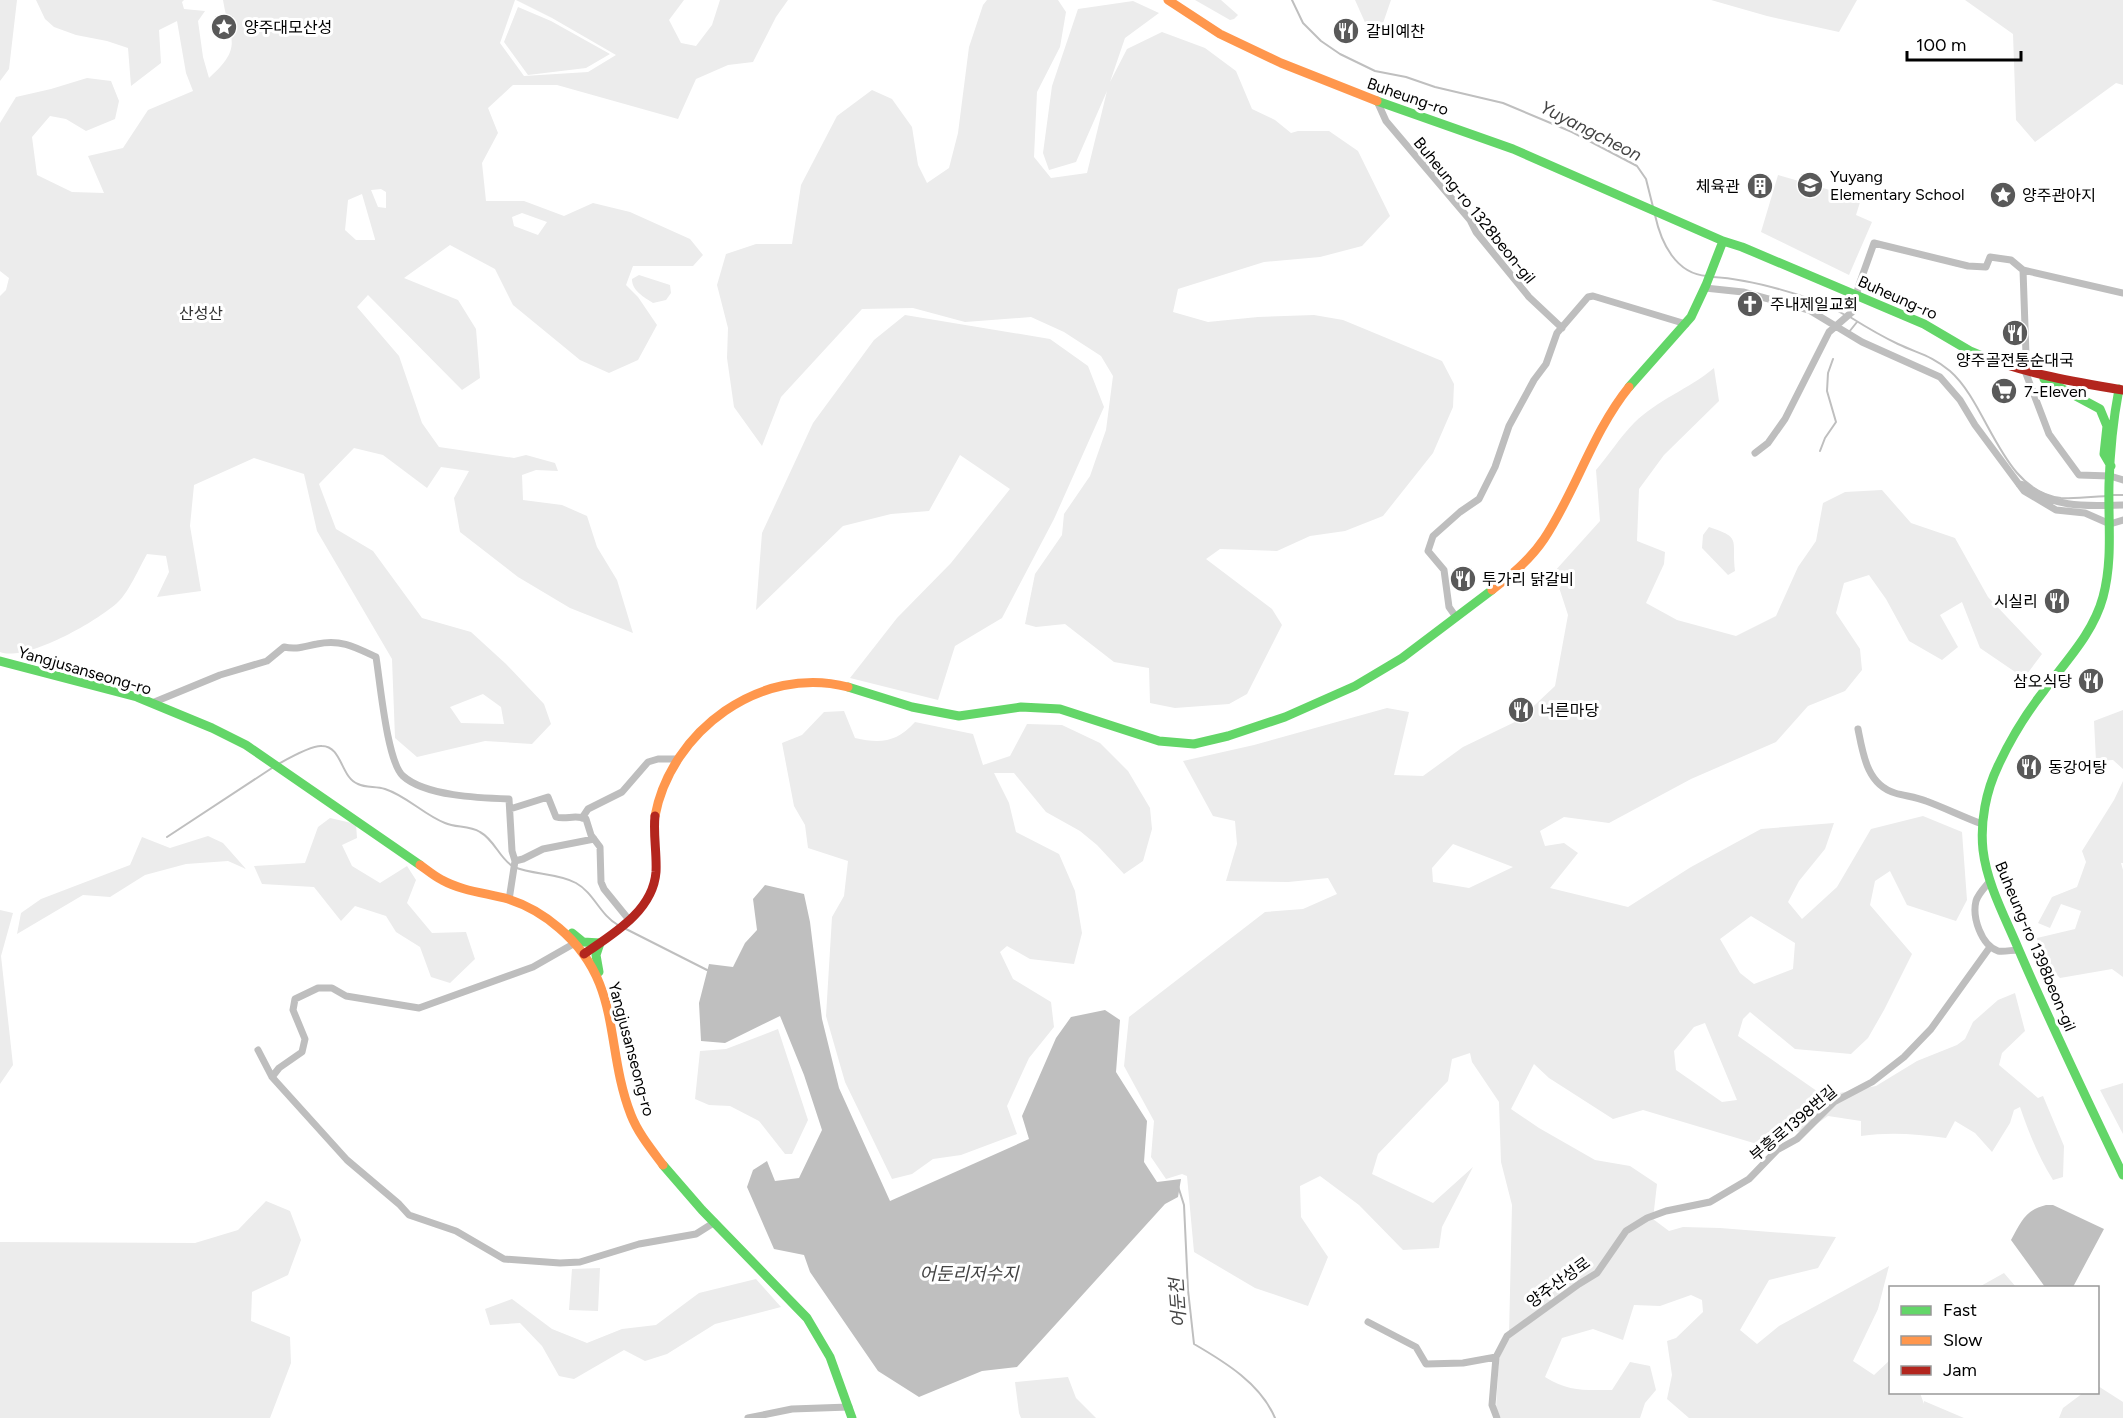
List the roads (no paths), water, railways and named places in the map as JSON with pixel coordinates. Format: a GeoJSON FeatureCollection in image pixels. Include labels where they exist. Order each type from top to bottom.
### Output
{"type":"FeatureCollection","features":[{"type":"Feature","properties":{"kind":"street","name":"Buheung-ro"},"geometry":{"type":"LineString","coordinates":[[1168,0],[1220,34],[1305,74],[1513,149],[1644,207],[1665,214],[1723,242],[1742,247],[1857,294],[1924,324],[1970,351],[2025,371],[2122,389]]}},
{"type":"Feature","properties":{"kind":"street","name":"Buheung-ro 1328beon-gil"},"geometry":{"type":"LineString","coordinates":[[1377,101],[1386,121],[1470,220],[1476,232],[1528,297],[1562,328]]}},
{"type":"Feature","properties":{"kind":"street"},"geometry":{"type":"LineString","coordinates":[[584,954],[628,922],[645,902],[654,884],[655,816],[661,789],[675,759],[704,727],[741,702],[772,687],[807,681],[835,682],[935,713],[971,715],[1030,706],[1059,709],[1143,737],[1177,745],[1208,742],[1293,714],[1357,686],[1402,657],[1526,563],[1545,537],[1617,403],[1644,369],[1686,324],[1706,285],[1723,242]]}},
{"type":"Feature","properties":{"kind":"street"},"geometry":{"type":"LineString","coordinates":[[1755,453],[1768,443],[1785,419],[1829,332],[1852,312],[1874,243],[1968,266],[1986,267],[1990,256],[2011,260],[2023,270],[2123,293]]}},
{"type":"Feature","properties":{"kind":"street"},"geometry":{"type":"LineString","coordinates":[[2023,270],[2025,371],[2049,434],[2079,475],[2110,476],[2123,480]]}},
{"type":"Feature","properties":{"kind":"street"},"geometry":{"type":"LineString","coordinates":[[1706,285],[1743,291],[1809,310],[1837,324],[1862,342],[1940,377],[1960,400],[2017,484],[2035,499],[2056,510],[2085,513],[2110,521],[2123,520]]}},
{"type":"Feature","properties":{"kind":"street"},"geometry":{"type":"LineString","coordinates":[[1456,617],[1449,607],[1444,570],[1428,551],[1433,536],[1460,512],[1479,500],[1495,467],[1509,426],[1534,380],[1546,364],[1557,333],[1588,297],[1593,296],[1686,324]]}},
{"type":"Feature","properties":{"kind":"street"},"geometry":{"type":"LineString","coordinates":[[2037,374],[2058,388],[2100,409],[2107,426],[2104,454],[2110,476]]}},
{"type":"Feature","properties":{"kind":"street","name":"Buheung-ro 1398beon-gil"},"geometry":{"type":"LineString","coordinates":[[2122,389],[2114,427],[2110,476],[2109,571],[2097,615],[2081,641],[2012,735],[1990,781],[1982,824],[1983,855],[1990,880],[2018,950],[2053,1030],[2123,1175]]}},
{"type":"Feature","properties":{"kind":"street"},"geometry":{"type":"LineString","coordinates":[[2114,427],[2123,420]]}},
{"type":"Feature","properties":{"kind":"street"},"geometry":{"type":"LineString","coordinates":[[2017,484],[2024,485],[2054,502],[2096,506],[2123,505]]}},
{"type":"Feature","properties":{"kind":"street"},"geometry":{"type":"LineString","coordinates":[[152,703],[220,675],[267,661],[284,647],[294,650],[318,643],[343,642],[376,657],[390,743],[402,776],[422,788],[431,790],[479,798],[509,799],[514,865],[509,900]]}},
{"type":"Feature","properties":{"kind":"street","name":"Yangjusanseong-ro"},"geometry":{"type":"LineString","coordinates":[[0,662],[137,697],[212,728],[271,761],[442,880],[464,889],[509,900],[534,910],[552,922],[584,954],[600,983],[610,1016],[623,1086],[633,1120],[648,1146],[681,1187],[810,1322],[833,1362],[852,1418]]}},
{"type":"Feature","properties":{"kind":"street"},"geometry":{"type":"LineString","coordinates":[[1858,729],[1865,762],[1881,787],[1893,793],[1937,805],[1960,817],[1982,824]]}},
{"type":"Feature","properties":{"kind":"street"},"geometry":{"type":"LineString","coordinates":[[582,818],[588,809],[622,792],[648,762],[658,759],[675,759]]}},
{"type":"Feature","properties":{"kind":"street"},"geometry":{"type":"LineString","coordinates":[[510,809],[548,797],[556,817],[585,819],[600,847],[604,889],[628,922]]}},
{"type":"Feature","properties":{"kind":"street"},"geometry":{"type":"LineString","coordinates":[[514,865],[543,849],[594,839]]}},
{"type":"Feature","properties":{"kind":"street"},"geometry":{"type":"LineString","coordinates":[[1990,880],[1976,899],[1979,930],[1990,947],[2001,952],[2018,950]]}},
{"type":"Feature","properties":{"kind":"street"},"geometry":{"type":"LineString","coordinates":[[552,922],[583,942],[600,943]]}},
{"type":"Feature","properties":{"kind":"street"},"geometry":{"type":"LineString","coordinates":[[272,1077],[279,1068],[302,1052],[305,1039],[293,1010],[295,999],[318,988],[332,988],[346,996],[419,1008],[533,967],[575,943]]}},
{"type":"Feature","properties":{"kind":"street"},"geometry":{"type":"LineString","coordinates":[[600,943],[596,960],[597,968],[607,989],[604,996]]}},
{"type":"Feature","properties":{"kind":"street","name":"부흥로1398번길"},"geometry":{"type":"LineString","coordinates":[[1666,1211],[1710,1202],[1749,1179],[1777,1150],[1797,1139],[1834,1102],[1872,1082],[1904,1057],[1932,1029],[1990,947]]}},
{"type":"Feature","properties":{"kind":"street"},"geometry":{"type":"LineString","coordinates":[[258,1050],[272,1077],[347,1160],[409,1215],[456,1231],[504,1259],[580,1262],[639,1244],[696,1234],[715,1222]]}},
{"type":"Feature","properties":{"kind":"street","name":"양주산성로"},"geometry":{"type":"LineString","coordinates":[[1497,1418],[1492,1405],[1496,1357],[1507,1336],[1597,1273],[1626,1231],[1647,1218],[1666,1211]]}},
{"type":"Feature","properties":{"kind":"street"},"geometry":{"type":"LineString","coordinates":[[1368,1322],[1416,1347],[1426,1364],[1444,1365],[1496,1357]]}},
{"type":"Feature","properties":{"kind":"street"},"geometry":{"type":"LineString","coordinates":[[748,1418],[792,1409],[849,1407]]}},
{"type":"Feature","properties":{"kind":"water","name":"어둔리저수지"},"geometry":{"type":"Polygon","coordinates":[[[765,885],[804,894],[810,922],[822,1019],[839,1088],[890,1201],[1029,1139],[1022,1116],[1056,1038],[1071,1017],[1105,1010],[1120,1020],[1116,1072],[1147,1121],[1144,1162],[1157,1182],[1181,1179],[1178,1197],[1165,1204],[1017,1367],[982,1371],[919,1397],[878,1371],[810,1272],[804,1255],[774,1249],[747,1187],[753,1170],[767,1161],[775,1181],[799,1178],[822,1130],[804,1075],[780,1016],[725,1043],[701,1041],[699,1003],[709,964],[733,967],[745,943],[757,930],[753,899],[765,885]]]}},
{"type":"Feature","properties":{"kind":"water"},"geometry":{"type":"Polygon","coordinates":[[[2053,1205],[2104,1229],[2074,1286],[2044,1286],[2011,1240],[2021,1222],[2039,1207],[2053,1205]]]}},
{"type":"Feature","properties":{"kind":"waterway","name":"Yuyangcheon"},"geometry":{"type":"LineString","coordinates":[[1292,0],[1303,23],[1321,41],[1340,54],[1375,71],[1503,103],[1572,132],[1637,166],[1646,179],[1653,207]]}},
{"type":"Feature","properties":{"kind":"waterway","name":"Yuyangcheon"},"geometry":{"type":"LineString","coordinates":[[1655,215],[1661,236],[1672,255],[1687,270],[1707,276]]}},
{"type":"Feature","properties":{"kind":"waterway","name":"Yuyangcheon"},"geometry":{"type":"LineString","coordinates":[[1713,277],[1744,281],[1799,295],[1845,315]]}},
{"type":"Feature","properties":{"kind":"waterway","name":"Yuyangcheon"},"geometry":{"type":"LineString","coordinates":[[1850,317],[1892,341],[1931,358],[1950,371],[1964,386],[2010,464],[2024,480],[2041,492],[2061,498],[2106,496]]}},
{"type":"Feature","properties":{"kind":"waterway"},"geometry":{"type":"LineString","coordinates":[[1849,332],[1857,322]]}},
{"type":"Feature","properties":{"kind":"waterway"},"geometry":{"type":"LineString","coordinates":[[1820,451],[1825,438],[1836,422],[1827,391],[1828,373],[1833,359]]}},
{"type":"Feature","properties":{"kind":"waterway","name":"Yuyangcheon"},"geometry":{"type":"LineString","coordinates":[[2112,495],[2123,495]]}},
{"type":"Feature","properties":{"kind":"waterway"},"geometry":{"type":"LineString","coordinates":[[280,763],[312,748],[329,747],[338,756],[352,781],[393,792],[445,823],[480,832],[514,867],[561,877],[576,883],[588,892],[606,916],[618,925]]}},
{"type":"Feature","properties":{"kind":"waterway"},"geometry":{"type":"LineString","coordinates":[[167,837],[272,768]]}},
{"type":"Feature","properties":{"kind":"waterway"},"geometry":{"type":"LineString","coordinates":[[626,929],[707,970]]}},
{"type":"Feature","properties":{"kind":"waterway","name":"어둔천"},"geometry":{"type":"LineString","coordinates":[[1178,1186],[1184,1205],[1188,1290],[1194,1344],[1230,1366],[1251,1384],[1269,1406],[1275,1418]]}},
{"type":"Feature","properties":{"kind":"place","name":"양주대모산성"},"geometry":{"type":"Point","coordinates":[224,27]}},
{"type":"Feature","properties":{"kind":"place","name":"갈비예찬"},"geometry":{"type":"Point","coordinates":[1346,31]}},
{"type":"Feature","properties":{"kind":"place","name":"Yuyang Elementary School"},"geometry":{"type":"Point","coordinates":[1810,185]}},
{"type":"Feature","properties":{"kind":"place","name":"체육관"},"geometry":{"type":"Point","coordinates":[1760,186]}},
{"type":"Feature","properties":{"kind":"place","name":"양주관아지"},"geometry":{"type":"Point","coordinates":[2003,195]}},
{"type":"Feature","properties":{"kind":"place","name":"주내제일교회"},"geometry":{"type":"Point","coordinates":[1750,304]}},
{"type":"Feature","properties":{"kind":"place","name":"양주골전통순대국"},"geometry":{"type":"Point","coordinates":[2015,333]}},
{"type":"Feature","properties":{"kind":"place","name":"7-Eleven"},"geometry":{"type":"Point","coordinates":[2004,391]}},
{"type":"Feature","properties":{"kind":"place","name":"투가리 닭갈비"},"geometry":{"type":"Point","coordinates":[1463,579]}},
{"type":"Feature","properties":{"kind":"place","name":"시실리"},"geometry":{"type":"Point","coordinates":[2057,601]}},
{"type":"Feature","properties":{"kind":"place","name":"삼오식당"},"geometry":{"type":"Point","coordinates":[2091,681]}},
{"type":"Feature","properties":{"kind":"place","name":"너른마당"},"geometry":{"type":"Point","coordinates":[1521,710]}},
{"type":"Feature","properties":{"kind":"place","name":"동강어탕"},"geometry":{"type":"Point","coordinates":[2029,767]}},
{"type":"Feature","properties":{"kind":"park label","name":"산성산"},"geometry":{"type":"Point","coordinates":[201,313]}}]}
